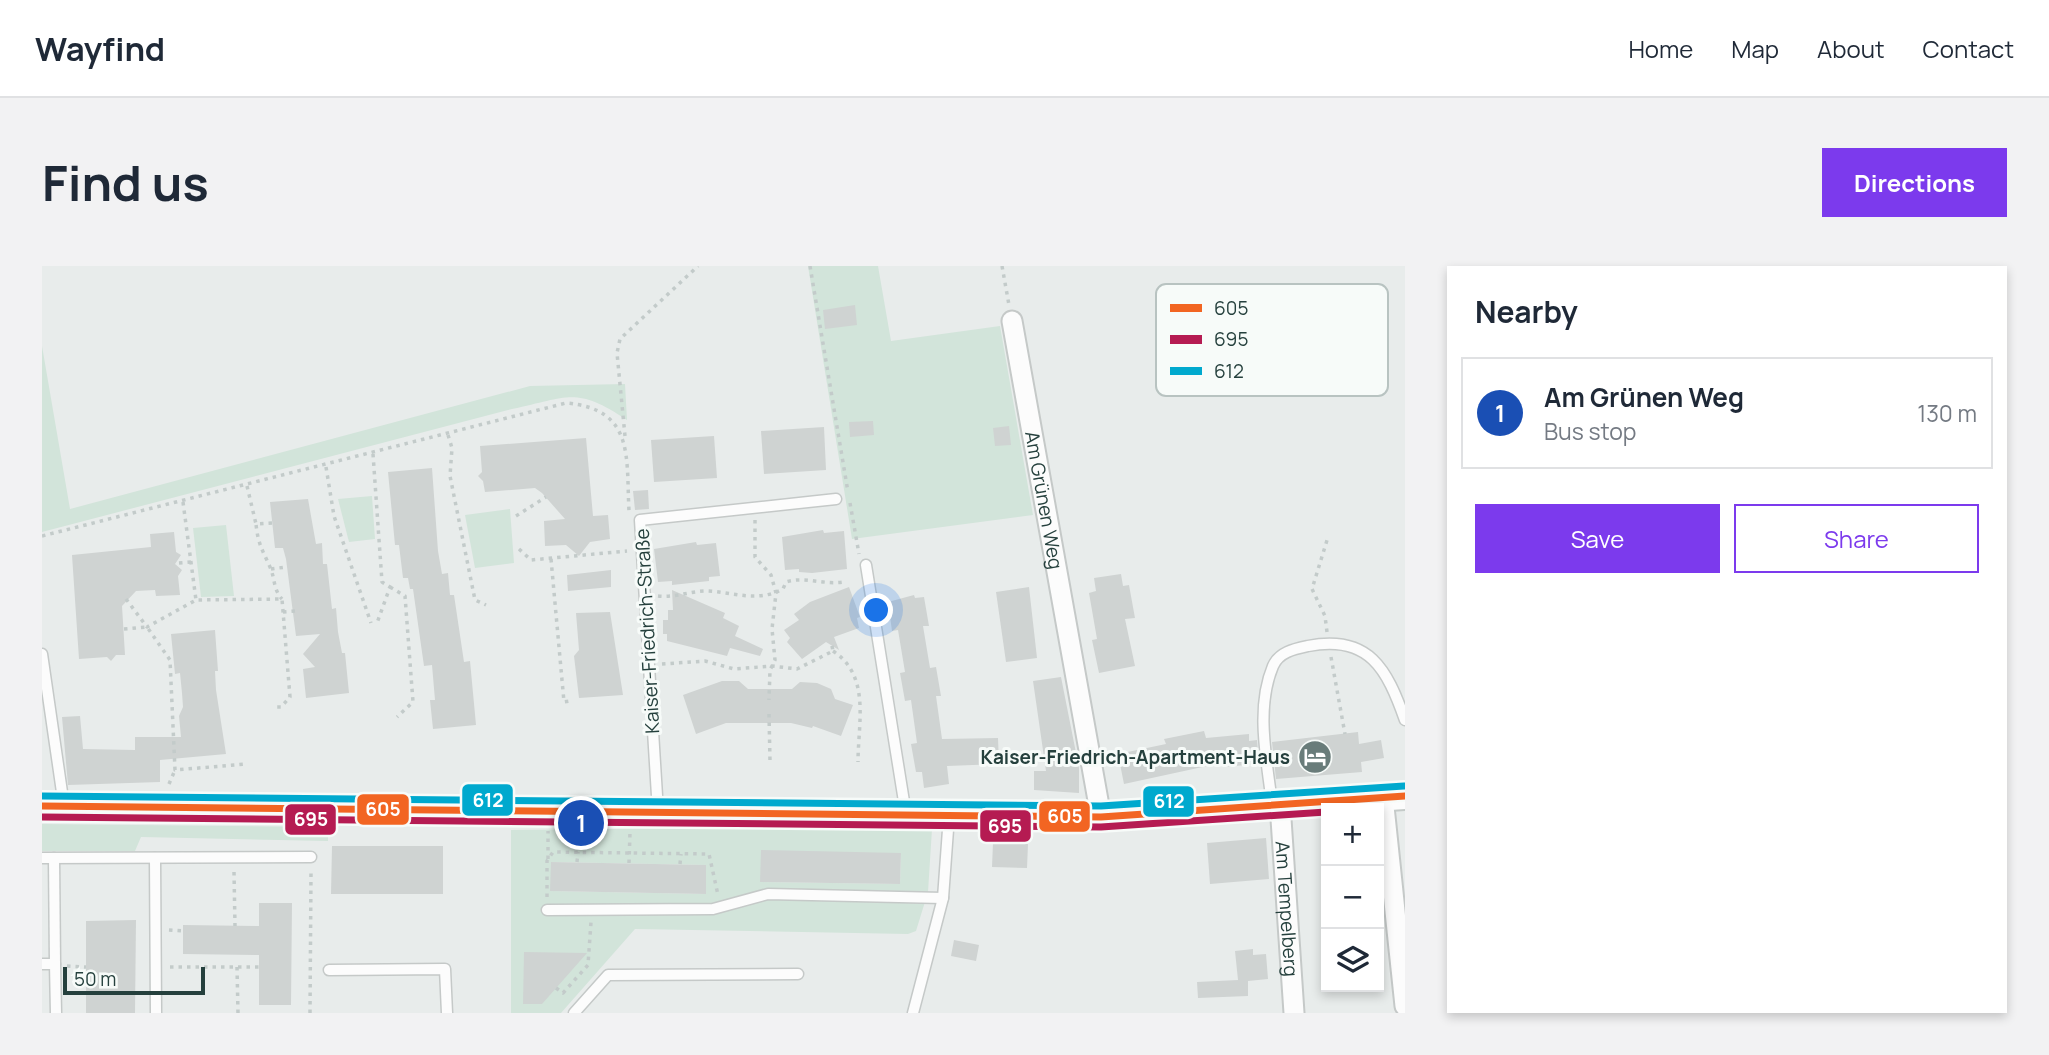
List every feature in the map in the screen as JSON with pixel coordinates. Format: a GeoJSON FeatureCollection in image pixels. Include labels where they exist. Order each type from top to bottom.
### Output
{"type":"FeatureCollection","features":[{"type":"Feature","properties":{"kind":"street","name":"Am Grünen Weg"},"geometry":{"type":"LineString","coordinates":[[1012,321],[1101,817]]}},
{"type":"Feature","properties":{"kind":"street"},"geometry":{"type":"LineString","coordinates":[[53,806],[1101,817],[1394,797],[1405,1006]]}},
{"type":"Feature","properties":{"kind":"street","name":"Am Tempelberg"},"geometry":{"type":"LineString","coordinates":[[1276,805],[1294,1013]]}},
{"type":"Feature","properties":{"kind":"lane","name":"Kaiser-Friedrich-Straße"},"geometry":{"type":"LineString","coordinates":[[658,813],[640,520],[836,499]]}},
{"type":"Feature","properties":{"kind":"lane"},"geometry":{"type":"LineString","coordinates":[[866,565],[906,816]]}},
{"type":"Feature","properties":{"kind":"lane"},"geometry":{"type":"LineString","coordinates":[[1276,805],[1263,724],[1272,668],[1278,657],[1295,649],[1319,644],[1355,646],[1372,657],[1386,677],[1405,720]]}},
{"type":"Feature","properties":{"kind":"lane"},"geometry":{"type":"LineString","coordinates":[[42,654],[53,806]]}},
{"type":"Feature","properties":{"kind":"lane"},"geometry":{"type":"LineString","coordinates":[[913,1013],[943,898],[949,816]]}},
{"type":"Feature","properties":{"kind":"lane"},"geometry":{"type":"LineString","coordinates":[[42,858],[311,857]]}},
{"type":"Feature","properties":{"kind":"lane"},"geometry":{"type":"LineString","coordinates":[[54,858],[56,1013]]}},
{"type":"Feature","properties":{"kind":"lane"},"geometry":{"type":"LineString","coordinates":[[155,858],[156,1013]]}},
{"type":"Feature","properties":{"kind":"lane"},"geometry":{"type":"LineString","coordinates":[[547,910],[721,907],[768,894],[943,898]]}},
{"type":"Feature","properties":{"kind":"lane"},"geometry":{"type":"LineString","coordinates":[[42,964],[55,964]]}},
{"type":"Feature","properties":{"kind":"lane"},"geometry":{"type":"LineString","coordinates":[[329,970],[445,969],[447,1013]]}},
{"type":"Feature","properties":{"kind":"lane"},"geometry":{"type":"LineString","coordinates":[[574,1013],[608,975],[798,974]]}},
{"type":"Feature","properties":{"kind":"path"},"geometry":{"type":"LineString","coordinates":[[640,520],[629,514],[617,353],[620,339],[698,266]]}},
{"type":"Feature","properties":{"kind":"path"},"geometry":{"type":"LineString","coordinates":[[810,266],[861,566],[866,565]]}},
{"type":"Feature","properties":{"kind":"path"},"geometry":{"type":"LineString","coordinates":[[1002,266],[1012,321]]}},
{"type":"Feature","properties":{"kind":"path"},"geometry":{"type":"LineString","coordinates":[[42,536],[566,403],[586,405],[608,417],[620,428],[625,442]]}},
{"type":"Feature","properties":{"kind":"path"},"geometry":{"type":"LineString","coordinates":[[448,435],[452,447],[450,476],[475,600],[486,605]]}},
{"type":"Feature","properties":{"kind":"path"},"geometry":{"type":"LineString","coordinates":[[373,454],[382,582],[405,596],[413,702],[397,717]]}},
{"type":"Feature","properties":{"kind":"path"},"geometry":{"type":"LineString","coordinates":[[326,466],[334,516],[371,623]]}},
{"type":"Feature","properties":{"kind":"path"},"geometry":{"type":"LineString","coordinates":[[247,486],[259,548],[271,569],[276,592],[282,599],[290,697],[281,707],[275,707]]}},
{"type":"Feature","properties":{"kind":"path"},"geometry":{"type":"LineString","coordinates":[[516,516],[545,497]]}},
{"type":"Feature","properties":{"kind":"path"},"geometry":{"type":"LineString","coordinates":[[183,502],[196,600]]}},
{"type":"Feature","properties":{"kind":"path"},"geometry":{"type":"LineString","coordinates":[[754,508],[755,557],[771,575],[776,593],[772,629],[775,660],[769,701]]}},
{"type":"Feature","properties":{"kind":"path"},"geometry":{"type":"LineString","coordinates":[[256,524],[272,523]]}},
{"type":"Feature","properties":{"kind":"path"},"geometry":{"type":"LineString","coordinates":[[519,549],[531,560],[624,551]]}},
{"type":"Feature","properties":{"kind":"path"},"geometry":{"type":"LineString","coordinates":[[551,559],[564,702],[569,701]]}},
{"type":"Feature","properties":{"kind":"path"},"geometry":{"type":"LineString","coordinates":[[179,564],[192,562]]}},
{"type":"Feature","properties":{"kind":"path"},"geometry":{"type":"LineString","coordinates":[[271,569],[286,567]]}},
{"type":"Feature","properties":{"kind":"path"},"geometry":{"type":"LineString","coordinates":[[646,594],[665,597],[708,591],[731,596],[776,593],[783,589],[786,582],[795,579],[828,584],[843,582]]}},
{"type":"Feature","properties":{"kind":"path"},"geometry":{"type":"LineString","coordinates":[[377,623],[390,587]]}},
{"type":"Feature","properties":{"kind":"path"},"geometry":{"type":"LineString","coordinates":[[126,599],[170,660],[175,770],[246,764]]}},
{"type":"Feature","properties":{"kind":"path"},"geometry":{"type":"LineString","coordinates":[[124,629],[146,627],[196,600],[282,599]]}},
{"type":"Feature","properties":{"kind":"path"},"geometry":{"type":"LineString","coordinates":[[283,612],[295,611]]}},
{"type":"Feature","properties":{"kind":"path"},"geometry":{"type":"LineString","coordinates":[[831,641],[833,652],[850,667],[860,692],[858,762]]}},
{"type":"Feature","properties":{"kind":"path"},"geometry":{"type":"LineString","coordinates":[[650,667],[693,661],[734,669],[772,666],[797,669],[833,652]]}},
{"type":"Feature","properties":{"kind":"path"},"geometry":{"type":"LineString","coordinates":[[769,714],[770,761]]}},
{"type":"Feature","properties":{"kind":"path"},"geometry":{"type":"LineString","coordinates":[[547,910],[548,811]]}},
{"type":"Feature","properties":{"kind":"path"},"geometry":{"type":"LineString","coordinates":[[629,841],[629,863]]}},
{"type":"Feature","properties":{"kind":"path"},"geometry":{"type":"LineString","coordinates":[[547,861],[553,852],[709,854],[721,907]]}},
{"type":"Feature","properties":{"kind":"path"},"geometry":{"type":"LineString","coordinates":[[577,862],[578,852]]}},
{"type":"Feature","properties":{"kind":"path"},"geometry":{"type":"LineString","coordinates":[[680,864],[681,854]]}},
{"type":"Feature","properties":{"kind":"path"},"geometry":{"type":"LineString","coordinates":[[310,1013],[311,857]]}},
{"type":"Feature","properties":{"kind":"path"},"geometry":{"type":"LineString","coordinates":[[234,858],[235,926]]}},
{"type":"Feature","properties":{"kind":"path"},"geometry":{"type":"LineString","coordinates":[[556,988],[563,993],[588,965],[592,909]]}},
{"type":"Feature","properties":{"kind":"path"},"geometry":{"type":"LineString","coordinates":[[156,967],[259,967]]}},
{"type":"Feature","properties":{"kind":"path"},"geometry":{"type":"LineString","coordinates":[[237,967],[238,1013]]}},
{"type":"Feature","properties":{"kind":"green space"},"geometry":{"type":"Polygon","coordinates":[[[808,266],[878,266],[891,341],[1000,326],[1033,515],[852,539],[808,266]]]}},
{"type":"Feature","properties":{"kind":"green space"},"geometry":{"type":"Polygon","coordinates":[[[42,346],[70,509],[530,386],[625,384],[627,420],[596,402],[583,398],[560,398],[42,532],[42,346]]]}},
{"type":"Feature","properties":{"kind":"green space"},"geometry":{"type":"Polygon","coordinates":[[[372,496],[375,539],[349,542],[338,499],[372,496]]]}},
{"type":"Feature","properties":{"kind":"green space"},"geometry":{"type":"Polygon","coordinates":[[[510,509],[514,563],[475,568],[465,515],[510,509]]]}},
{"type":"Feature","properties":{"kind":"green space"},"geometry":{"type":"Polygon","coordinates":[[[226,525],[234,596],[201,597],[193,528],[226,525]]]}},
{"type":"Feature","properties":{"kind":"green space"},"geometry":{"type":"Polygon","coordinates":[[[42,824],[328,827],[328,841],[141,837],[135,851],[42,851],[42,824]]]}},
{"type":"Feature","properties":{"kind":"green space"},"geometry":{"type":"Polygon","coordinates":[[[932,829],[928,892],[916,931],[908,934],[635,929],[561,1013],[511,1013],[511,830],[932,829]],[[901,853],[761,882],[900,884],[901,853]],[[551,862],[551,891],[706,894],[706,865],[551,862]]]}},
{"type":"Feature","properties":{"kind":"building"},"geometry":{"type":"Polygon","coordinates":[[[855,305],[857,325],[825,329],[823,310],[855,305]]]}},
{"type":"Feature","properties":{"kind":"building"},"geometry":{"type":"Polygon","coordinates":[[[873,421],[874,435],[850,437],[849,422],[873,421]]]}},
{"type":"Feature","properties":{"kind":"building"},"geometry":{"type":"Polygon","coordinates":[[[1009,426],[1011,445],[995,446],[993,428],[1009,426]]]}},
{"type":"Feature","properties":{"kind":"building"},"geometry":{"type":"Polygon","coordinates":[[[824,427],[826,470],[764,474],[761,431],[824,427]]]}},
{"type":"Feature","properties":{"kind":"building"},"geometry":{"type":"Polygon","coordinates":[[[714,436],[717,478],[654,482],[651,440],[714,436]]]}},
{"type":"Feature","properties":{"kind":"building"},"geometry":{"type":"Polygon","coordinates":[[[586,438],[593,516],[608,515],[610,539],[590,542],[579,556],[566,545],[545,546],[544,521],[565,519],[542,493],[535,488],[485,492],[483,481],[478,476],[482,472],[480,446],[586,438]]]}},
{"type":"Feature","properties":{"kind":"building"},"geometry":{"type":"Polygon","coordinates":[[[432,468],[438,551],[442,574],[448,573],[450,595],[454,595],[464,662],[470,661],[476,725],[433,729],[430,700],[435,700],[432,665],[424,666],[413,589],[410,589],[408,578],[403,578],[399,545],[395,545],[388,472],[432,468]]]}},
{"type":"Feature","properties":{"kind":"building"},"geometry":{"type":"Polygon","coordinates":[[[648,490],[649,509],[635,510],[633,491],[648,490]]]}},
{"type":"Feature","properties":{"kind":"building"},"geometry":{"type":"Polygon","coordinates":[[[308,499],[316,544],[322,543],[323,564],[327,564],[332,609],[336,608],[342,653],[345,653],[349,693],[306,698],[303,669],[315,667],[303,654],[320,634],[296,636],[286,559],[283,548],[275,548],[270,502],[308,499]]]}},
{"type":"Feature","properties":{"kind":"building"},"geometry":{"type":"Polygon","coordinates":[[[823,530],[824,533],[844,531],[847,569],[812,573],[799,572],[799,569],[785,570],[782,537],[823,530]]]}},
{"type":"Feature","properties":{"kind":"building"},"geometry":{"type":"Polygon","coordinates":[[[174,532],[176,552],[181,555],[175,564],[182,570],[178,576],[180,595],[156,596],[155,590],[136,591],[122,606],[125,655],[116,655],[111,661],[107,657],[79,659],[72,555],[151,547],[150,534],[174,532]]]}},
{"type":"Feature","properties":{"kind":"building"},"geometry":{"type":"Polygon","coordinates":[[[696,542],[697,545],[716,543],[720,576],[709,577],[709,581],[672,585],[672,581],[658,582],[654,549],[696,542]]]}},
{"type":"Feature","properties":{"kind":"building"},"geometry":{"type":"Polygon","coordinates":[[[611,570],[611,587],[568,591],[567,575],[611,570]]]}},
{"type":"Feature","properties":{"kind":"building"},"geometry":{"type":"Polygon","coordinates":[[[1121,574],[1123,586],[1129,585],[1135,618],[1125,619],[1135,666],[1099,673],[1092,640],[1097,639],[1089,593],[1096,591],[1094,578],[1121,574]]]}},
{"type":"Feature","properties":{"kind":"building"},"geometry":{"type":"Polygon","coordinates":[[[849,587],[860,617],[857,618],[859,628],[834,637],[839,650],[826,642],[802,659],[787,642],[790,638],[784,630],[799,620],[794,614],[810,602],[849,587]]]}},
{"type":"Feature","properties":{"kind":"building"},"geometry":{"type":"Polygon","coordinates":[[[1029,587],[1037,658],[1006,662],[996,592],[1029,587]]]}},
{"type":"Feature","properties":{"kind":"building"},"geometry":{"type":"Polygon","coordinates":[[[672,590],[725,613],[723,618],[739,626],[735,636],[763,649],[760,656],[730,648],[727,656],[667,641],[667,634],[663,634],[663,620],[668,620],[668,610],[673,610],[672,590]]]}},
{"type":"Feature","properties":{"kind":"building"},"geometry":{"type":"Polygon","coordinates":[[[914,595],[915,598],[924,597],[929,626],[923,626],[930,668],[936,667],[941,696],[936,696],[942,739],[998,738],[999,764],[947,766],[949,784],[924,788],[922,772],[916,772],[911,744],[917,743],[911,700],[905,701],[900,673],[905,672],[898,630],[892,631],[888,602],[914,595]]]}},
{"type":"Feature","properties":{"kind":"building"},"geometry":{"type":"Polygon","coordinates":[[[610,612],[623,695],[579,698],[574,656],[579,650],[576,613],[610,612]]]}},
{"type":"Feature","properties":{"kind":"building"},"geometry":{"type":"Polygon","coordinates":[[[215,630],[218,671],[215,671],[216,690],[226,754],[160,760],[160,782],[68,785],[62,717],[80,716],[83,749],[135,750],[135,737],[181,737],[179,716],[183,707],[182,693],[180,673],[175,674],[171,634],[215,630]]]}},
{"type":"Feature","properties":{"kind":"building"},"geometry":{"type":"Polygon","coordinates":[[[1061,677],[1079,768],[1079,793],[1034,790],[1034,771],[1046,771],[1033,681],[1061,677]]]}},
{"type":"Feature","properties":{"kind":"building"},"geometry":{"type":"Polygon","coordinates":[[[722,681],[739,681],[748,689],[792,689],[800,682],[817,683],[831,689],[835,699],[853,705],[841,736],[813,726],[812,728],[791,723],[726,723],[696,734],[683,695],[722,681]]]}},
{"type":"Feature","properties":{"kind":"building"},"geometry":{"type":"Polygon","coordinates":[[[1204,731],[1206,738],[1249,734],[1249,741],[1257,740],[1259,764],[1222,767],[1221,763],[1124,784],[1118,754],[1166,744],[1164,739],[1204,731]]]}},
{"type":"Feature","properties":{"kind":"building","name":"Kaiser-Friedrich-Apartment-Haus"},"geometry":{"type":"Polygon","coordinates":[[[1358,732],[1359,744],[1381,740],[1384,758],[1361,762],[1362,772],[1276,779],[1272,742],[1358,732]]]}},
{"type":"Feature","properties":{"kind":"building"},"geometry":{"type":"Polygon","coordinates":[[[1266,838],[1269,879],[1210,884],[1207,843],[1266,838]]]}},
{"type":"Feature","properties":{"kind":"building"},"geometry":{"type":"Polygon","coordinates":[[[993,843],[1028,844],[1027,868],[992,867],[993,843]]]}},
{"type":"Feature","properties":{"kind":"building"},"geometry":{"type":"Polygon","coordinates":[[[332,846],[443,846],[443,894],[331,894],[332,846]]]}},
{"type":"Feature","properties":{"kind":"building"},"geometry":{"type":"Polygon","coordinates":[[[761,850],[901,853],[900,884],[760,882],[761,850]]]}},
{"type":"Feature","properties":{"kind":"building"},"geometry":{"type":"Polygon","coordinates":[[[551,862],[706,865],[706,894],[550,891],[551,862]]]}},
{"type":"Feature","properties":{"kind":"building"},"geometry":{"type":"Polygon","coordinates":[[[259,903],[292,903],[291,1005],[259,1005],[259,955],[183,954],[183,925],[259,926],[259,903]]]}},
{"type":"Feature","properties":{"kind":"building"},"geometry":{"type":"Polygon","coordinates":[[[136,920],[135,1013],[86,1013],[86,921],[136,920]]]}},
{"type":"Feature","properties":{"kind":"building"},"geometry":{"type":"Polygon","coordinates":[[[954,940],[979,945],[976,961],[951,956],[954,940]]]}},
{"type":"Feature","properties":{"kind":"building"},"geometry":{"type":"Polygon","coordinates":[[[1253,949],[1253,955],[1266,954],[1268,979],[1248,981],[1248,996],[1198,998],[1197,982],[1238,980],[1235,951],[1253,949]]]}},
{"type":"Feature","properties":{"kind":"building"},"geometry":{"type":"Polygon","coordinates":[[[524,952],[587,953],[542,1004],[523,1004],[524,952]]]}},
{"type":"Feature","properties":{"kind":"transit line","name":"612"},"geometry":{"type":"LineString","coordinates":[[42,796],[1101,806],[1404,786]]}},
{"type":"Feature","properties":{"kind":"transit line","name":"605"},"geometry":{"type":"LineString","coordinates":[[42,806],[1101,817],[1405,796]]}},
{"type":"Feature","properties":{"kind":"transit line","name":"695"},"geometry":{"type":"LineString","coordinates":[[42,817],[1101,827],[1321,812]]}},
{"type":"Feature","properties":{"kind":"place","name":"Kaiser-Friedrich-Apartment-Haus"},"geometry":{"type":"Point","coordinates":[1315,757]}},
{"type":"Feature","properties":{"kind":"place","name":"Am Grünen Weg"},"geometry":{"type":"Point","coordinates":[581,823]}}]}
